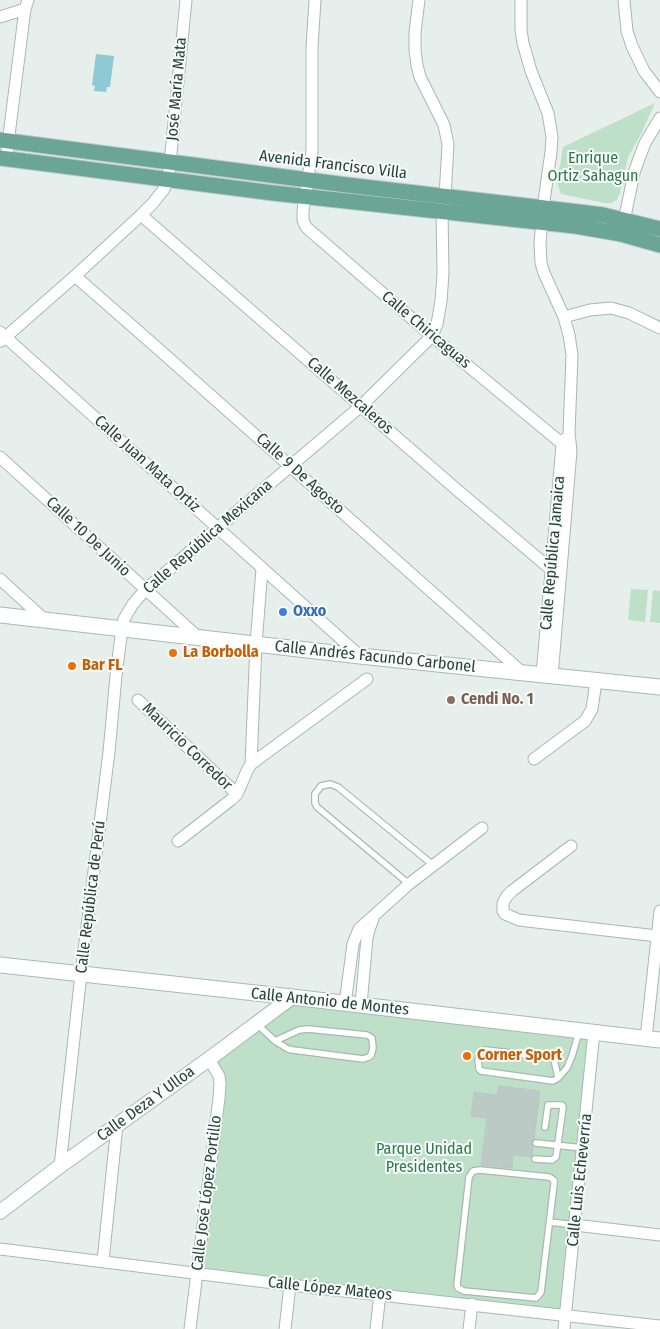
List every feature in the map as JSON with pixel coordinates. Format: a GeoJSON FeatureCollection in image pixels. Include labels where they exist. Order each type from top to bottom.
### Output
{"type":"FeatureCollection","features":[{"type":"Feature","properties":{"kind":"main road","name":"Avenida Francisco Villa"},"geometry":{"type":"LineString","coordinates":[[4,141],[309,180],[444,204]]}},
{"type":"Feature","properties":{"kind":"main road","name":"Avenida Francisco Villa"},"geometry":{"type":"LineString","coordinates":[[3,158],[306,196],[444,204],[542,215],[603,215],[660,245]]}},
{"type":"Feature","properties":{"kind":"main road","name":"Avenida Francisco Villa"},"geometry":{"type":"LineString","coordinates":[[623,227],[660,229]]}},
{"type":"Feature","properties":{"kind":"main road","name":"Calle Andrés Facundo Carbonel"},"geometry":{"type":"LineString","coordinates":[[0,615],[360,656],[660,687]]}},
{"type":"Feature","properties":{"kind":"main road","name":"Calle Antonio de Montes"},"geometry":{"type":"LineString","coordinates":[[0,965],[653,1039]]}},
{"type":"Feature","properties":{"kind":"street","name":"José María Mata"},"geometry":{"type":"LineString","coordinates":[[168,179],[186,0]]}},
{"type":"Feature","properties":{"kind":"street","name":"Calle Chiricaguas"},"geometry":{"type":"LineString","coordinates":[[315,0],[312,47],[312,151],[303,216],[307,228],[566,448]]}},
{"type":"Feature","properties":{"kind":"street","name":"Calle República Mexicana"},"geometry":{"type":"LineString","coordinates":[[122,628],[128,612],[145,590],[360,406],[432,336],[437,324],[441,301],[444,204],[448,155],[447,135],[420,76],[417,64],[415,32],[419,0]]}},
{"type":"Feature","properties":{"kind":"street","name":"Calle República Jamaica"},"geometry":{"type":"LineString","coordinates":[[521,0],[521,30],[526,55],[548,113],[551,127],[551,152],[542,215],[541,263],[564,317],[570,335],[572,355],[569,433],[566,448],[547,675]]}},
{"type":"Feature","properties":{"kind":"street"},"geometry":{"type":"LineString","coordinates":[[624,0],[627,31],[632,46],[644,71],[660,92]]}},
{"type":"Feature","properties":{"kind":"street"},"geometry":{"type":"LineString","coordinates":[[0,17],[27,4]]}},
{"type":"Feature","properties":{"kind":"street"},"geometry":{"type":"LineString","coordinates":[[3,158],[4,141],[27,4]]}},
{"type":"Feature","properties":{"kind":"street"},"geometry":{"type":"LineString","coordinates":[[623,227],[634,173],[645,143],[660,118]]}},
{"type":"Feature","properties":{"kind":"street"},"geometry":{"type":"LineString","coordinates":[[2,337],[75,276],[141,215],[159,196],[168,179]]}},
{"type":"Feature","properties":{"kind":"street","name":"Calle Mezcaleros"},"geometry":{"type":"LineString","coordinates":[[141,215],[555,574]]}},
{"type":"Feature","properties":{"kind":"street","name":"Calle 9 De Agosto"},"geometry":{"type":"LineString","coordinates":[[75,276],[523,673]]}},
{"type":"Feature","properties":{"kind":"street"},"geometry":{"type":"LineString","coordinates":[[564,317],[590,310],[611,308],[629,313],[660,328]]}},
{"type":"Feature","properties":{"kind":"street","name":"Calle Juan Mata Ortiz"},"geometry":{"type":"LineString","coordinates":[[2,337],[108,428],[360,656]]}},
{"type":"Feature","properties":{"kind":"street","name":"Calle 10 De Junio"},"geometry":{"type":"LineString","coordinates":[[0,457],[198,637]]}},
{"type":"Feature","properties":{"kind":"street"},"geometry":{"type":"LineString","coordinates":[[251,764],[256,644],[262,568]]}},
{"type":"Feature","properties":{"kind":"street"},"geometry":{"type":"LineString","coordinates":[[0,579],[45,620]]}},
{"type":"Feature","properties":{"kind":"street","name":"Calle República de Perú"},"geometry":{"type":"LineString","coordinates":[[60,1166],[122,628]]}},
{"type":"Feature","properties":{"kind":"street"},"geometry":{"type":"LineString","coordinates":[[178,841],[237,794],[251,764],[367,679]]}},
{"type":"Feature","properties":{"kind":"street"},"geometry":{"type":"LineString","coordinates":[[534,759],[586,721],[592,709],[596,681]]}},
{"type":"Feature","properties":{"kind":"street","name":"Mauricio Corredor"},"geometry":{"type":"LineString","coordinates":[[138,700],[237,794]]}},
{"type":"Feature","properties":{"kind":"street"},"geometry":{"type":"LineString","coordinates":[[344,1004],[356,934],[364,924],[409,884],[482,828]]}},
{"type":"Feature","properties":{"kind":"street"},"geometry":{"type":"LineString","coordinates":[[571,846],[512,890],[503,903],[505,914],[519,920],[657,936]]}},
{"type":"Feature","properties":{"kind":"street"},"geometry":{"type":"LineString","coordinates":[[653,1039],[657,936],[660,911]]}},
{"type":"Feature","properties":{"kind":"street"},"geometry":{"type":"LineString","coordinates":[[361,1005],[367,938],[376,913]]}},
{"type":"Feature","properties":{"kind":"street","name":"Calle Deza Y Ulloa"},"geometry":{"type":"LineString","coordinates":[[0,1212],[60,1166],[258,1024],[292,997]]}},
{"type":"Feature","properties":{"kind":"street","name":"Calle Luis Echeverría"},"geometry":{"type":"LineString","coordinates":[[564,1329],[583,1148],[587,1031]]}},
{"type":"Feature","properties":{"kind":"street","name":"Calle José López Portillo"},"geometry":{"type":"LineString","coordinates":[[190,1329],[220,1098],[219,1076],[209,1060]]}},
{"type":"Feature","properties":{"kind":"street"},"geometry":{"type":"LineString","coordinates":[[103,1262],[117,1125]]}},
{"type":"Feature","properties":{"kind":"street"},"geometry":{"type":"LineString","coordinates":[[575,1226],[660,1235]]}},
{"type":"Feature","properties":{"kind":"street","name":"Calle López Mateos"},"geometry":{"type":"LineString","coordinates":[[0,1249],[20,1253],[290,1285],[660,1326]]}},
{"type":"Feature","properties":{"kind":"street"},"geometry":{"type":"LineString","coordinates":[[285,1329],[290,1285]]}},
{"type":"Feature","properties":{"kind":"street"},"geometry":{"type":"LineString","coordinates":[[376,1329],[380,1294]]}},
{"type":"Feature","properties":{"kind":"street"},"geometry":{"type":"LineString","coordinates":[[469,1329],[472,1304]]}},
{"type":"Feature","properties":{"kind":"lane"},"geometry":{"type":"LineString","coordinates":[[409,884],[318,807],[314,799],[321,786],[330,784],[338,786],[433,865]]}},
{"type":"Feature","properties":{"kind":"lane"},"geometry":{"type":"LineString","coordinates":[[258,1024],[275,1041],[293,1050],[363,1059],[371,1055],[373,1048],[373,1040],[370,1036],[308,1029],[299,1030],[275,1041]]}},
{"type":"Feature","properties":{"kind":"lane"},"geometry":{"type":"LineString","coordinates":[[558,1078],[554,1059],[552,1058],[486,1050],[482,1052],[477,1065],[481,1071],[549,1081],[558,1078],[567,1068],[587,1031]]}},
{"type":"Feature","properties":{"kind":"lane"},"geometry":{"type":"LineString","coordinates":[[535,1158],[554,1160],[556,1157],[562,1105],[548,1105],[545,1127]]}},
{"type":"Feature","properties":{"kind":"lane"},"geometry":{"type":"LineString","coordinates":[[536,1143],[583,1148]]}},
{"type":"Feature","properties":{"kind":"lane"},"geometry":{"type":"LineString","coordinates":[[480,1170],[551,1178],[554,1180],[554,1184],[550,1222],[541,1292],[538,1296],[532,1298],[512,1296],[464,1291],[458,1288],[457,1282],[469,1177],[473,1171],[480,1170]]}},
{"type":"Feature","properties":{"kind":"lane"},"geometry":{"type":"LineString","coordinates":[[550,1222],[575,1226]]}},
{"type":"Feature","properties":{"kind":"green space","name":"Enrique Ortiz Sahagun"},"geometry":{"type":"Polygon","coordinates":[[[655,103],[628,157],[617,200],[611,203],[604,203],[561,194],[557,183],[563,147],[655,103]]]}},
{"type":"Feature","properties":{"kind":"green space"},"geometry":{"type":"Polygon","coordinates":[[[631,589],[648,590],[645,622],[628,620],[631,589]]]}},
{"type":"Feature","properties":{"kind":"green space"},"geometry":{"type":"Polygon","coordinates":[[[653,590],[660,591],[660,623],[650,622],[653,590]]]}},
{"type":"Feature","properties":{"kind":"green space","name":"Parque Unidad Presidentes"},"geometry":{"type":"Polygon","coordinates":[[[289,1001],[592,1035],[564,1319],[195,1276],[218,1071],[211,1058],[289,1001]]]}},
{"type":"Feature","properties":{"kind":"water"},"geometry":{"type":"Polygon","coordinates":[[[96,54],[114,56],[110,87],[107,87],[106,92],[94,91],[95,86],[92,85],[96,54]]]}},
{"type":"Feature","properties":{"kind":"building"},"geometry":{"type":"Polygon","coordinates":[[[499,1086],[540,1091],[534,1139],[531,1142],[533,1147],[532,1156],[513,1155],[512,1168],[481,1165],[487,1118],[471,1116],[474,1092],[497,1095],[499,1086]]]}},
{"type":"Feature","properties":{"kind":"place","name":"Oxxo"},"geometry":{"type":"Point","coordinates":[283,612]}},
{"type":"Feature","properties":{"kind":"place","name":"La Borbolla"},"geometry":{"type":"Point","coordinates":[173,653]}},
{"type":"Feature","properties":{"kind":"place","name":"Bar FL"},"geometry":{"type":"Point","coordinates":[72,666]}},
{"type":"Feature","properties":{"kind":"place","name":"Cendi No. 1"},"geometry":{"type":"Point","coordinates":[451,700]}},
{"type":"Feature","properties":{"kind":"place","name":"Corner Sport"},"geometry":{"type":"Point","coordinates":[467,1056]}}]}
